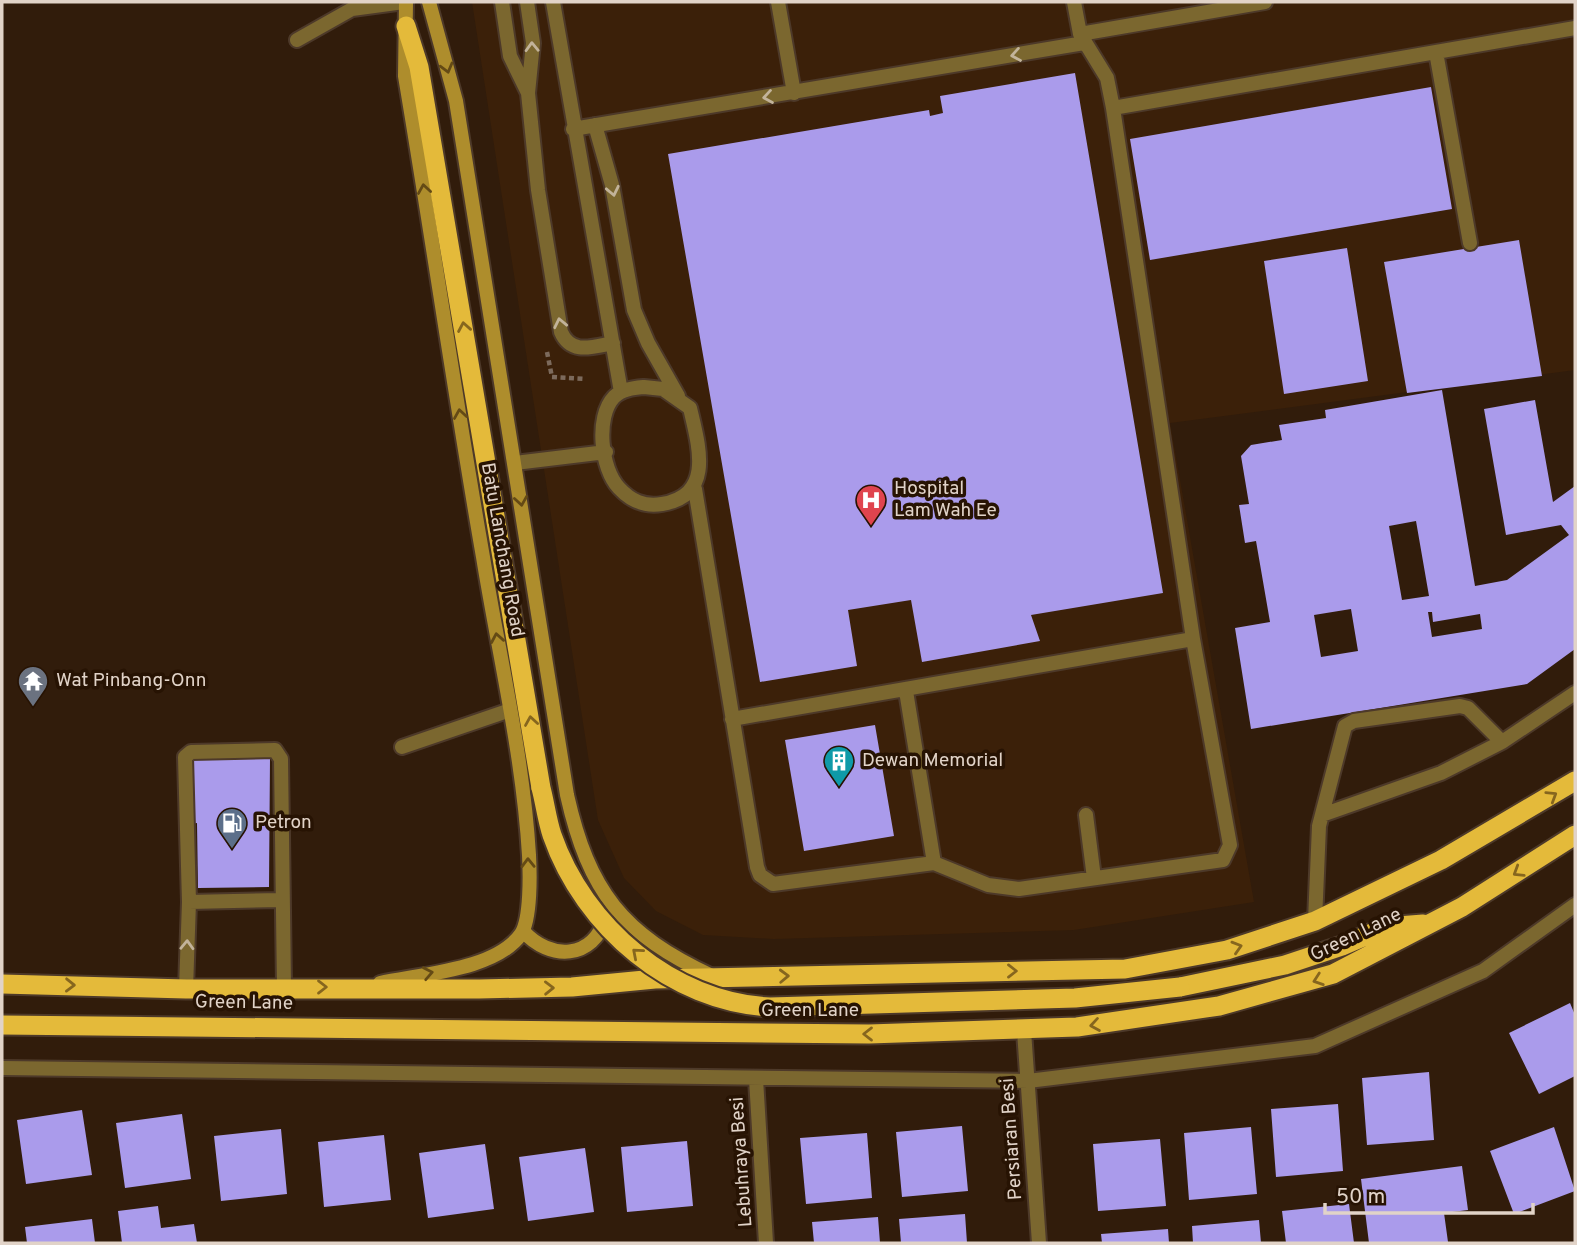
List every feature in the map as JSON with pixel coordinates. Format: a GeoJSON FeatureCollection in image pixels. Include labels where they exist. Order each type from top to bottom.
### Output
{"type":"FeatureCollection","features":[{"type":"Feature","properties":{"kind":"highway"},"geometry":{"type":"LineString","coordinates":[[406,26],[419,67],[541,788],[552,835],[584,895],[607,924],[660,972],[680,985],[747,1006],[1075,998],[1180,987],[1285,964],[1342,946],[1386,927],[1431,923]]}},
{"type":"Feature","properties":{"kind":"highway","name":"Green Lane"},"geometry":{"type":"LineString","coordinates":[[2,984],[186,989],[572,987],[655,979],[904,971],[1125,969],[1227,950],[1315,921],[1441,860],[1575,781]]}},
{"type":"Feature","properties":{"kind":"highway","name":"Green Lane"},"geometry":{"type":"LineString","coordinates":[[2,1026],[226,1025],[586,1033],[1024,1031],[1077,1027],[1248,1000],[1333,974],[1431,923],[1575,835]]}},
{"type":"Feature","properties":{"kind":"main road","name":"Batu Lanchang Road"},"geometry":{"type":"LineString","coordinates":[[405,2],[405,76],[482,557],[510,710],[529,856],[528,903],[523,931]]}},
{"type":"Feature","properties":{"kind":"main road","name":"Batu Lanchang Road"},"geometry":{"type":"LineString","coordinates":[[429,2],[456,101],[567,795],[578,844],[607,896],[645,938],[664,952],[716,978]]}},
{"type":"Feature","properties":{"kind":"main road"},"geometry":{"type":"LineString","coordinates":[[361,987],[485,960],[510,946],[523,931],[534,943],[548,951],[564,953],[580,949],[593,940],[603,928],[607,896]]}},
{"type":"Feature","properties":{"kind":"street"},"geometry":{"type":"LineString","coordinates":[[297,40],[352,9],[405,2]]}},
{"type":"Feature","properties":{"kind":"street"},"geometry":{"type":"LineString","coordinates":[[502,2],[510,56],[528,93]]}},
{"type":"Feature","properties":{"kind":"street"},"geometry":{"type":"LineString","coordinates":[[527,2],[533,43],[528,93],[538,190],[561,332],[570,345],[577,348],[612,344]]}},
{"type":"Feature","properties":{"kind":"street"},"geometry":{"type":"LineString","coordinates":[[553,2],[573,129],[621,392]]}},
{"type":"Feature","properties":{"kind":"street"},"geometry":{"type":"LineString","coordinates":[[778,2],[794,93]]}},
{"type":"Feature","properties":{"kind":"street"},"geometry":{"type":"LineString","coordinates":[[695,489],[683,498],[653,505],[635,502],[611,477],[606,452],[604,416],[614,397],[631,388],[663,389],[690,408],[699,464],[695,489],[732,719],[757,867],[766,880],[781,884],[934,863],[1003,890],[1214,861],[1228,855],[1228,833],[1193,639],[1113,108],[1101,63],[1082,39],[1074,2]]}},
{"type":"Feature","properties":{"kind":"street"},"geometry":{"type":"LineString","coordinates":[[573,129],[794,93],[1265,2]]}},
{"type":"Feature","properties":{"kind":"street"},"geometry":{"type":"LineString","coordinates":[[1113,108],[1575,28]]}},
{"type":"Feature","properties":{"kind":"street"},"geometry":{"type":"LineString","coordinates":[[1436,52],[1470,243]]}},
{"type":"Feature","properties":{"kind":"street"},"geometry":{"type":"LineString","coordinates":[[595,125],[612,185],[635,310],[648,343],[679,398]]}},
{"type":"Feature","properties":{"kind":"street"},"geometry":{"type":"LineString","coordinates":[[515,463],[606,452]]}},
{"type":"Feature","properties":{"kind":"street"},"geometry":{"type":"LineString","coordinates":[[732,719],[906,691],[1193,639]]}},
{"type":"Feature","properties":{"kind":"street"},"geometry":{"type":"LineString","coordinates":[[906,691],[934,863]]}},
{"type":"Feature","properties":{"kind":"street"},"geometry":{"type":"LineString","coordinates":[[1322,815],[1440,773],[1502,742],[1575,693]]}},
{"type":"Feature","properties":{"kind":"street"},"geometry":{"type":"LineString","coordinates":[[1315,921],[1317,841],[1345,726],[1354,721],[1460,706],[1468,708],[1502,742]]}},
{"type":"Feature","properties":{"kind":"street"},"geometry":{"type":"LineString","coordinates":[[402,747],[510,710]]}},
{"type":"Feature","properties":{"kind":"street"},"geometry":{"type":"LineString","coordinates":[[186,989],[189,902],[185,757],[191,752],[275,750],[281,759],[284,987]]}},
{"type":"Feature","properties":{"kind":"street"},"geometry":{"type":"LineString","coordinates":[[1086,816],[1094,878]]}},
{"type":"Feature","properties":{"kind":"street"},"geometry":{"type":"LineString","coordinates":[[189,902],[281,900]]}},
{"type":"Feature","properties":{"kind":"street"},"geometry":{"type":"LineString","coordinates":[[2,1068],[1028,1081],[1315,1046],[1483,971],[1575,905]]}},
{"type":"Feature","properties":{"kind":"street","name":"Persiaran Besi"},"geometry":{"type":"LineString","coordinates":[[1024,1031],[1039,1243]]}},
{"type":"Feature","properties":{"kind":"street","name":"Lebuhraya Besi"},"geometry":{"type":"LineString","coordinates":[[755,1079],[766,1243]]}},
{"type":"Feature","properties":{"kind":"shaded area","name":"Hospital Lam Wah Ee"},"geometry":{"type":"Polygon","coordinates":[[[472,2],[1575,2],[1575,370],[1170,423],[1254,902],[1074,930],[774,939],[703,935],[656,911],[624,878],[598,820],[472,2]]]}},
{"type":"Feature","properties":{"kind":"building"},"geometry":{"type":"Polygon","coordinates":[[[1075,73],[1163,593],[1031,615],[1040,641],[922,662],[911,600],[848,610],[857,666],[760,682],[668,154],[929,110],[930,116],[943,113],[940,96],[1075,73]]]}},
{"type":"Feature","properties":{"kind":"building"},"geometry":{"type":"Polygon","coordinates":[[[1431,87],[1452,209],[1150,260],[1130,139],[1431,87]]]}},
{"type":"Feature","properties":{"kind":"building"},"geometry":{"type":"Polygon","coordinates":[[[1519,240],[1542,376],[1407,393],[1384,262],[1519,240]]]}},
{"type":"Feature","properties":{"kind":"building"},"geometry":{"type":"Polygon","coordinates":[[[1347,248],[1368,381],[1284,394],[1264,261],[1347,248]]]}},
{"type":"Feature","properties":{"kind":"building"},"geometry":{"type":"Polygon","coordinates":[[[1442,390],[1475,586],[1507,580],[1569,535],[1561,525],[1506,535],[1484,409],[1535,400],[1553,502],[1575,486],[1575,649],[1527,684],[1251,729],[1235,628],[1270,622],[1256,541],[1245,543],[1239,505],[1249,504],[1241,456],[1251,445],[1282,440],[1279,425],[1326,418],[1325,410],[1442,390]],[[1416,521],[1389,526],[1402,600],[1429,596],[1416,521]],[[1351,609],[1314,615],[1321,657],[1358,651],[1351,609]],[[1428,612],[1432,637],[1482,629],[1480,614],[1433,622],[1432,612],[1428,612]]]}},
{"type":"Feature","properties":{"kind":"building","name":"Dewan Memorial"},"geometry":{"type":"Polygon","coordinates":[[[875,725],[894,836],[804,851],[785,740],[875,725]]]}},
{"type":"Feature","properties":{"kind":"building"},"geometry":{"type":"Polygon","coordinates":[[[270,758],[269,887],[198,888],[197,823],[191,824],[190,760],[270,758]]]}},
{"type":"Feature","properties":{"kind":"building"},"geometry":{"type":"Polygon","coordinates":[[[1570,1003],[1575,1015],[1575,1076],[1539,1094],[1509,1033],[1570,1003]]]}},
{"type":"Feature","properties":{"kind":"building"},"geometry":{"type":"Polygon","coordinates":[[[1429,1072],[1434,1140],[1367,1145],[1362,1078],[1429,1072]]]}},
{"type":"Feature","properties":{"kind":"building"},"geometry":{"type":"Polygon","coordinates":[[[1338,1104],[1343,1171],[1276,1177],[1271,1109],[1338,1104]]]}},
{"type":"Feature","properties":{"kind":"building"},"geometry":{"type":"Polygon","coordinates":[[[82,1110],[92,1175],[26,1184],[17,1120],[82,1110]]]}},
{"type":"Feature","properties":{"kind":"building"},"geometry":{"type":"Polygon","coordinates":[[[182,1114],[191,1179],[125,1188],[116,1123],[182,1114]]]}},
{"type":"Feature","properties":{"kind":"building"},"geometry":{"type":"Polygon","coordinates":[[[962,1126],[968,1191],[902,1197],[896,1132],[962,1126]]]}},
{"type":"Feature","properties":{"kind":"building"},"geometry":{"type":"Polygon","coordinates":[[[1251,1127],[1257,1194],[1189,1200],[1184,1133],[1251,1127]]]}},
{"type":"Feature","properties":{"kind":"building"},"geometry":{"type":"Polygon","coordinates":[[[1554,1127],[1575,1191],[1514,1214],[1490,1151],[1554,1127]]]}},
{"type":"Feature","properties":{"kind":"building"},"geometry":{"type":"Polygon","coordinates":[[[281,1129],[287,1194],[221,1201],[214,1136],[281,1129]]]}},
{"type":"Feature","properties":{"kind":"building"},"geometry":{"type":"Polygon","coordinates":[[[867,1133],[872,1198],[806,1204],[800,1138],[867,1133]]]}},
{"type":"Feature","properties":{"kind":"building"},"geometry":{"type":"Polygon","coordinates":[[[384,1135],[391,1200],[324,1207],[318,1142],[384,1135]]]}},
{"type":"Feature","properties":{"kind":"building"},"geometry":{"type":"Polygon","coordinates":[[[1160,1139],[1166,1206],[1098,1211],[1093,1144],[1160,1139]]]}},
{"type":"Feature","properties":{"kind":"building"},"geometry":{"type":"Polygon","coordinates":[[[687,1141],[693,1206],[627,1212],[621,1147],[687,1141]]]}},
{"type":"Feature","properties":{"kind":"building"},"geometry":{"type":"Polygon","coordinates":[[[485,1144],[494,1209],[428,1218],[419,1153],[485,1144]]]}},
{"type":"Feature","properties":{"kind":"building"},"geometry":{"type":"Polygon","coordinates":[[[585,1148],[594,1212],[528,1221],[519,1157],[585,1148]]]}},
{"type":"Feature","properties":{"kind":"building"},"geometry":{"type":"Polygon","coordinates":[[[1462,1166],[1468,1210],[1444,1213],[1448,1242],[1369,1243],[1361,1179],[1462,1166]]]}},
{"type":"Feature","properties":{"kind":"building"},"geometry":{"type":"Polygon","coordinates":[[[1349,1204],[1354,1243],[1286,1243],[1282,1211],[1349,1204]]]}},
{"type":"Feature","properties":{"kind":"building"},"geometry":{"type":"Polygon","coordinates":[[[158,1206],[161,1228],[194,1224],[197,1243],[122,1243],[118,1211],[158,1206]]]}},
{"type":"Feature","properties":{"kind":"building"},"geometry":{"type":"Polygon","coordinates":[[[965,1214],[967,1243],[901,1243],[899,1219],[965,1214]]]}},
{"type":"Feature","properties":{"kind":"building"},"geometry":{"type":"Polygon","coordinates":[[[878,1217],[880,1243],[814,1243],[812,1222],[878,1217]]]}},
{"type":"Feature","properties":{"kind":"building"},"geometry":{"type":"Polygon","coordinates":[[[92,1219],[95,1243],[27,1243],[25,1227],[92,1219]]]}},
{"type":"Feature","properties":{"kind":"building"},"geometry":{"type":"Polygon","coordinates":[[[1259,1220],[1261,1243],[1193,1243],[1192,1226],[1259,1220]]]}},
{"type":"Feature","properties":{"kind":"building"},"geometry":{"type":"Polygon","coordinates":[[[1168,1229],[1169,1243],[1102,1243],[1101,1234],[1168,1229]]]}},
{"type":"Feature","properties":{"kind":"place","name":"Hospital Lam Wah Ee"},"geometry":{"type":"Point","coordinates":[871,527]}},
{"type":"Feature","properties":{"kind":"place","name":"Wat Pinbang-Onn"},"geometry":{"type":"Point","coordinates":[33,708]}},
{"type":"Feature","properties":{"kind":"place","name":"Dewan Memorial"},"geometry":{"type":"Point","coordinates":[839,788]}},
{"type":"Feature","properties":{"kind":"place","name":"Petron"},"geometry":{"type":"Point","coordinates":[232,850]}}]}
